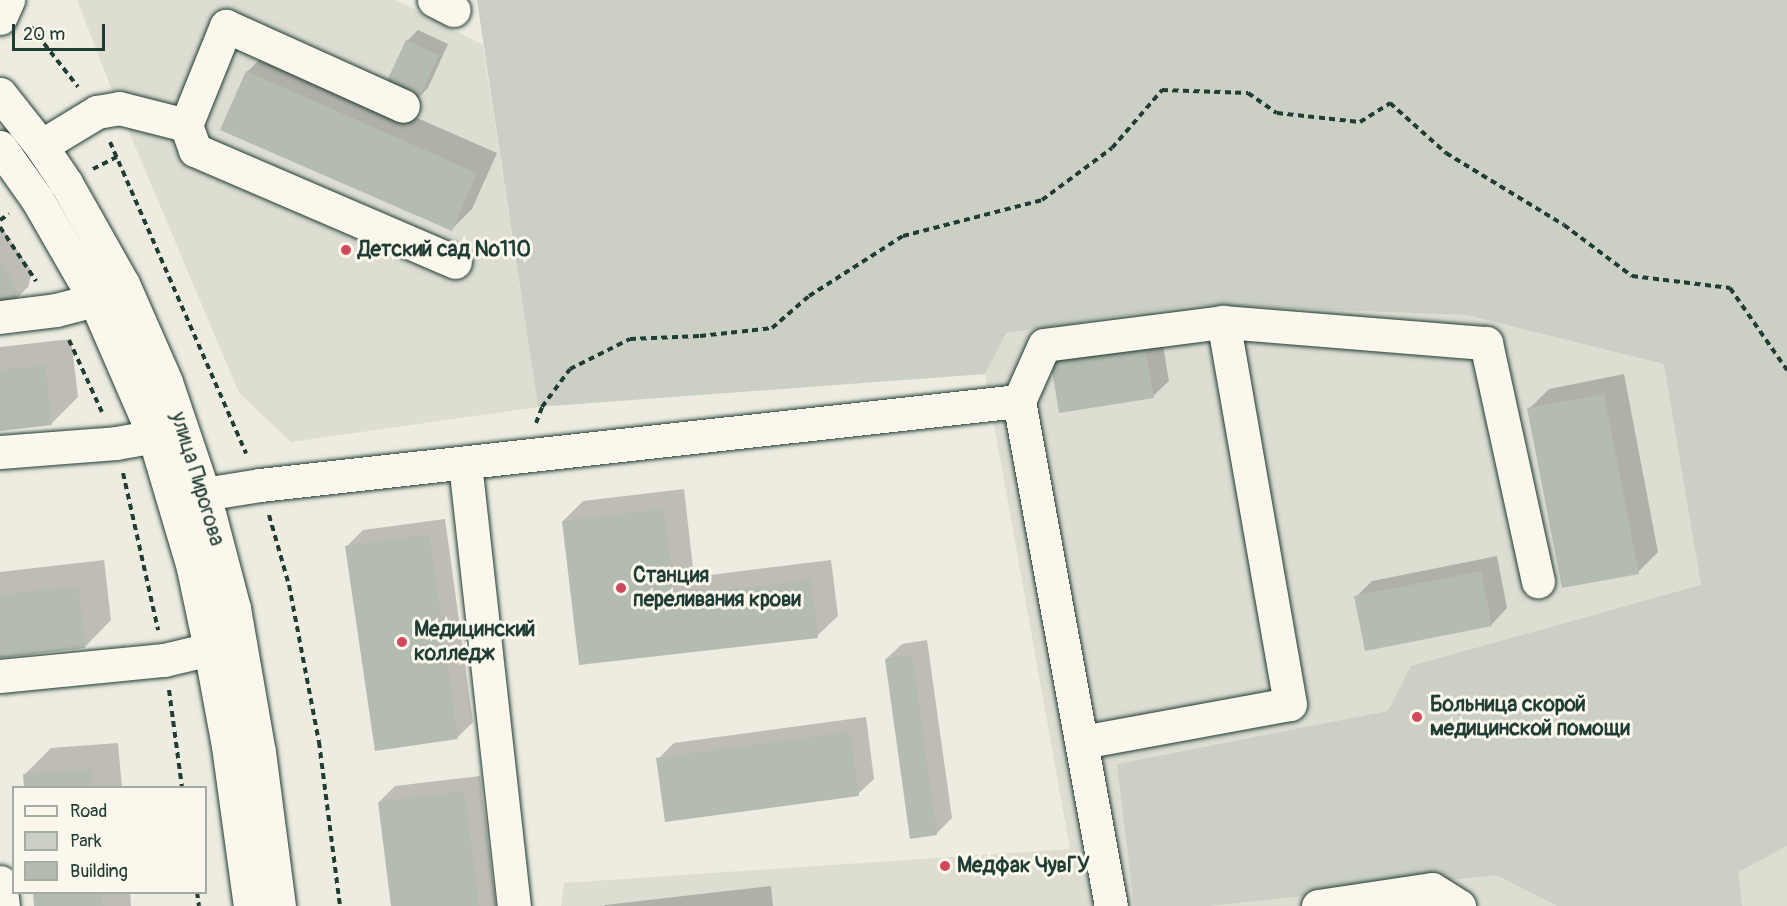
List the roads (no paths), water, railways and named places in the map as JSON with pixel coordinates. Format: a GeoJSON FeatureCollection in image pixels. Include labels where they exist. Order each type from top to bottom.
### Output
{"type":"FeatureCollection","features":[{"type":"Feature","properties":{"kind":"main road"},"geometry":{"type":"LineString","coordinates":[[0,18],[8,0]]}},
{"type":"Feature","properties":{"kind":"main road"},"geometry":{"type":"LineString","coordinates":[[404,106],[226,26],[186,125],[195,150],[455,262]]}},
{"type":"Feature","properties":{"kind":"main road","name":"улица Пирогова"},"geometry":{"type":"LineString","coordinates":[[0,94],[41,146],[123,284],[166,382],[168,431]]}},
{"type":"Feature","properties":{"kind":"main road"},"geometry":{"type":"LineString","coordinates":[[6,155],[41,146],[97,112],[119,108],[186,125]]}},
{"type":"Feature","properties":{"kind":"main road","name":"улица Пирогова"},"geometry":{"type":"LineString","coordinates":[[6,155],[37,199],[168,431],[189,496],[193,568],[225,646],[259,752],[279,906]]}},
{"type":"Feature","properties":{"kind":"main road"},"geometry":{"type":"LineString","coordinates":[[0,317],[56,310],[95,300],[123,284]]}},
{"type":"Feature","properties":{"kind":"main road"},"geometry":{"type":"LineString","coordinates":[[1082,742],[1290,704],[1223,322]]}},
{"type":"Feature","properties":{"kind":"main road"},"geometry":{"type":"LineString","coordinates":[[1110,906],[1019,401],[1044,345],[1223,322],[1486,343],[1538,581]]}},
{"type":"Feature","properties":{"kind":"main road"},"geometry":{"type":"LineString","coordinates":[[189,496],[260,485],[1019,401]]}},
{"type":"Feature","properties":{"kind":"main road"},"geometry":{"type":"LineString","coordinates":[[0,452],[116,443],[168,431]]}},
{"type":"Feature","properties":{"kind":"main road"},"geometry":{"type":"LineString","coordinates":[[465,463],[514,906]]}},
{"type":"Feature","properties":{"kind":"main road"},"geometry":{"type":"LineString","coordinates":[[0,676],[164,660],[225,646]]}},
{"type":"Feature","properties":{"kind":"main road","name":"улица Пирогова"},"geometry":{"type":"LineString","coordinates":[[225,646],[228,746],[250,906]]}},
{"type":"Feature","properties":{"kind":"main road"},"geometry":{"type":"LineString","coordinates":[[0,882],[3,906]]}},
{"type":"Feature","properties":{"kind":"main road"},"geometry":{"type":"LineString","coordinates":[[1318,906],[1432,889],[1459,906]]}},
{"type":"Feature","properties":{"kind":"place","name":"Детский сад №110"},"geometry":{"type":"Point","coordinates":[346,250]}},
{"type":"Feature","properties":{"kind":"place","name":"Станция переливания крови"},"geometry":{"type":"Point","coordinates":[621,588]}},
{"type":"Feature","properties":{"kind":"place","name":"Медицинский колледж"},"geometry":{"type":"Point","coordinates":[402,642]}},
{"type":"Feature","properties":{"kind":"place","name":"Больница скорой медицинской помощи"},"geometry":{"type":"Point","coordinates":[1417,717]}},
{"type":"Feature","properties":{"kind":"place","name":"Медфак ЧувГУ"},"geometry":{"type":"Point","coordinates":[945,866]}}]}
